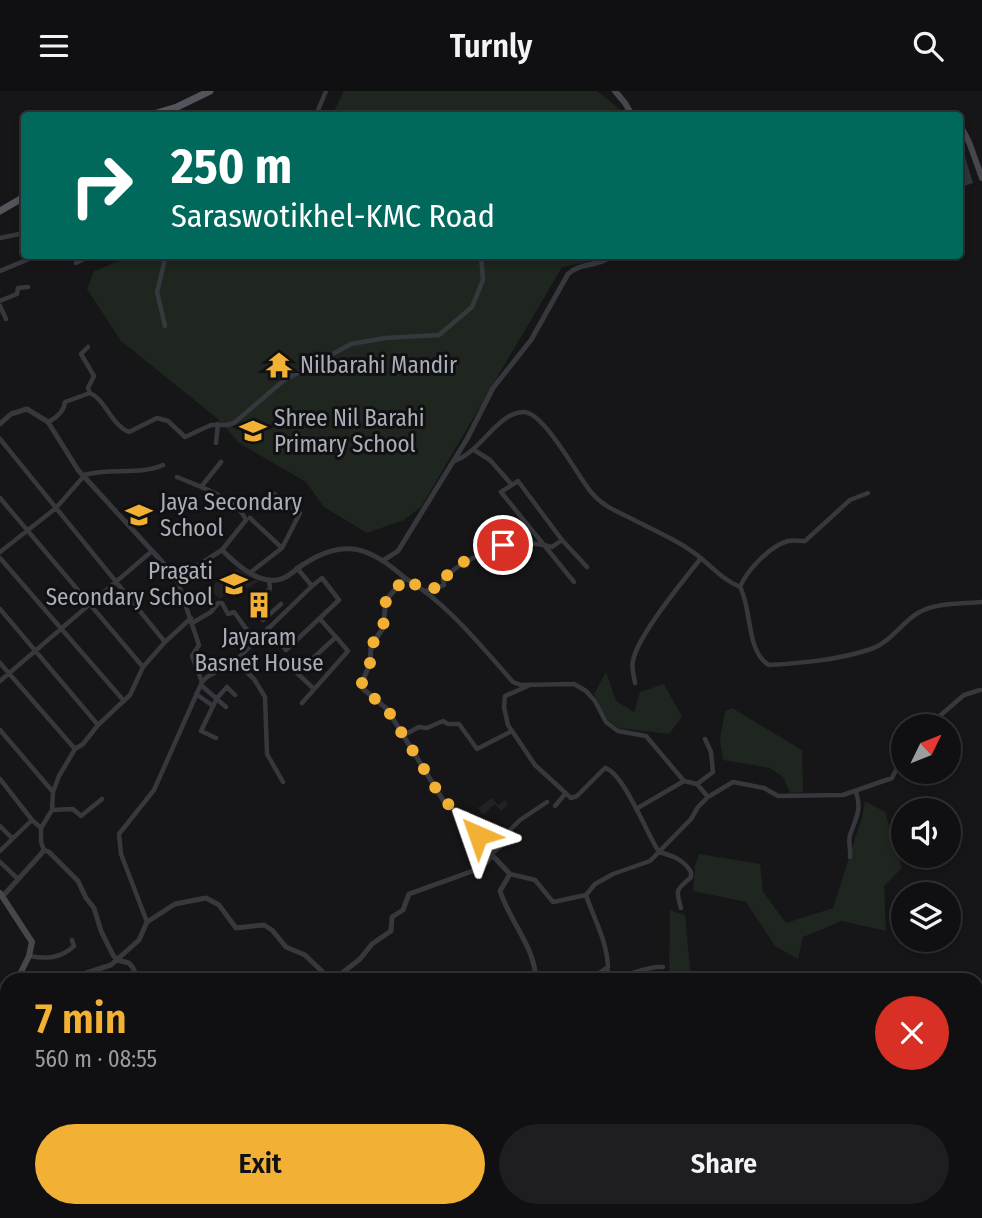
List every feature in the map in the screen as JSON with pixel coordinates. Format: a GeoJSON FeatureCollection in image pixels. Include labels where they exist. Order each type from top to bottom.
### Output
{"type":"FeatureCollection","features":[{"type":"Feature","properties":{"kind":"main road"},"geometry":{"type":"LineString","coordinates":[[160,112],[209,91]]}},
{"type":"Feature","properties":{"kind":"main road"},"geometry":{"type":"LineString","coordinates":[[615,91],[630,112]]}},
{"type":"Feature","properties":{"kind":"main road"},"geometry":{"type":"LineString","coordinates":[[963,131],[982,178]]}},
{"type":"Feature","properties":{"kind":"main road"},"geometry":{"type":"LineString","coordinates":[[0,211],[21,199]]}},
{"type":"Feature","properties":{"kind":"main road"},"geometry":{"type":"LineString","coordinates":[[2,895],[32,941],[29,956],[20,973]]}},
{"type":"Feature","properties":{"kind":"street"},"geometry":{"type":"LineString","coordinates":[[317,112],[326,91]]}},
{"type":"Feature","properties":{"kind":"street"},"geometry":{"type":"LineString","coordinates":[[0,238],[21,234]]}},
{"type":"Feature","properties":{"kind":"street"},"geometry":{"type":"LineString","coordinates":[[0,271],[28,259]]}},
{"type":"Feature","properties":{"kind":"street"},"geometry":{"type":"LineString","coordinates":[[76,263],[84,259]]}},
{"type":"Feature","properties":{"kind":"street"},"geometry":{"type":"LineString","coordinates":[[165,259],[157,292],[165,326]]}},
{"type":"Feature","properties":{"kind":"street"},"geometry":{"type":"LineString","coordinates":[[88,347],[81,353],[94,376],[88,388],[90,393],[97,397],[112,419],[125,431],[160,418],[186,437],[211,425],[234,423],[283,381],[351,344],[385,338],[439,335],[472,307],[483,280],[481,259]]}},
{"type":"Feature","properties":{"kind":"street"},"geometry":{"type":"LineString","coordinates":[[384,560],[398,551],[453,462],[494,388],[531,340],[568,274],[575,268],[608,259]]}},
{"type":"Feature","properties":{"kind":"street"},"geometry":{"type":"LineString","coordinates":[[6,319],[0,303],[16,294],[18,288],[28,287]]}},
{"type":"Feature","properties":{"kind":"street"},"geometry":{"type":"LineString","coordinates":[[48,422],[64,408],[65,402],[90,393]]}},
{"type":"Feature","properties":{"kind":"street"},"geometry":{"type":"LineString","coordinates":[[0,424],[11,414],[27,409],[48,422],[78,470],[176,577],[199,645],[192,656],[202,684],[226,707]]}},
{"type":"Feature","properties":{"kind":"street"},"geometry":{"type":"LineString","coordinates":[[453,462],[474,450],[491,431],[513,415],[524,412],[532,414],[560,445],[591,492],[605,505],[662,534],[701,558],[723,580],[740,587],[746,600],[751,634],[762,661],[769,665],[819,661],[872,648],[892,636],[918,613],[929,608],[982,602]]}},
{"type":"Feature","properties":{"kind":"street"},"geometry":{"type":"LineString","coordinates":[[216,443],[218,424]]}},
{"type":"Feature","properties":{"kind":"street"},"geometry":{"type":"LineString","coordinates":[[0,439],[165,642]]}},
{"type":"Feature","properties":{"kind":"street"},"geometry":{"type":"LineString","coordinates":[[474,450],[490,460],[512,485]]}},
{"type":"Feature","properties":{"kind":"street"},"geometry":{"type":"LineString","coordinates":[[201,487],[221,462]]}},
{"type":"Feature","properties":{"kind":"street"},"geometry":{"type":"LineString","coordinates":[[0,552],[56,507],[84,475],[95,471],[147,471],[163,465]]}},
{"type":"Feature","properties":{"kind":"street"},"geometry":{"type":"LineString","coordinates":[[176,577],[222,550],[246,520],[234,503],[177,477]]}},
{"type":"Feature","properties":{"kind":"street"},"geometry":{"type":"LineString","coordinates":[[575,582],[501,492],[517,481],[562,540],[587,567]]}},
{"type":"Feature","properties":{"kind":"street"},"geometry":{"type":"LineString","coordinates":[[251,572],[282,548],[300,513],[273,493]]}},
{"type":"Feature","properties":{"kind":"street"},"geometry":{"type":"LineString","coordinates":[[740,587],[768,552],[788,541],[805,541],[850,500],[869,493]]}},
{"type":"Feature","properties":{"kind":"street"},"geometry":{"type":"LineString","coordinates":[[0,498],[143,667]]}},
{"type":"Feature","properties":{"kind":"street"},"geometry":{"type":"LineString","coordinates":[[250,518],[282,548]]}},
{"type":"Feature","properties":{"kind":"street"},"geometry":{"type":"LineString","coordinates":[[425,591],[444,585],[443,580],[452,568],[491,548],[527,542],[552,547],[562,540]]}},
{"type":"Feature","properties":{"kind":"street"},"geometry":{"type":"LineString","coordinates":[[222,550],[247,572],[270,580],[286,577],[328,551],[360,549],[384,560],[425,591],[461,625],[513,682],[521,685],[574,684],[586,691],[595,701],[606,722],[618,731],[646,736],[684,781],[697,784],[708,797]]}},
{"type":"Feature","properties":{"kind":"street"},"geometry":{"type":"LineString","coordinates":[[0,681],[152,551]]}},
{"type":"Feature","properties":{"kind":"street"},"geometry":{"type":"LineString","coordinates":[[0,558],[124,701]]}},
{"type":"Feature","properties":{"kind":"street"},"geometry":{"type":"LineString","coordinates":[[635,683],[632,663],[639,646],[666,603],[701,558]]}},
{"type":"Feature","properties":{"kind":"street"},"geometry":{"type":"LineString","coordinates":[[297,568],[312,586]]}},
{"type":"Feature","properties":{"kind":"street"},"geometry":{"type":"LineString","coordinates":[[147,922],[121,854],[119,834],[154,790],[196,694],[207,677],[235,661],[268,628],[312,586],[322,578],[339,600],[286,650],[268,628],[250,603],[270,589],[270,580]]}},
{"type":"Feature","properties":{"kind":"street"},"geometry":{"type":"LineString","coordinates":[[405,578],[386,600],[383,628],[371,646],[370,663],[362,688],[387,709],[443,800],[465,817],[491,855],[510,874],[535,880],[553,902],[586,895],[595,884],[650,861],[691,819],[698,807],[726,784],[740,781],[764,788],[778,796],[843,795],[891,778]]}},
{"type":"Feature","properties":{"kind":"street"},"geometry":{"type":"LineString","coordinates":[[135,973],[129,963],[117,960],[107,944],[94,908],[78,881],[54,855],[44,850],[41,828],[52,810],[53,792],[75,749],[130,695],[143,667],[165,642],[191,620],[204,617],[218,603],[222,603],[228,614],[234,612],[255,641]]}},
{"type":"Feature","properties":{"kind":"street"},"geometry":{"type":"LineString","coordinates":[[263,620],[281,604]]}},
{"type":"Feature","properties":{"kind":"street"},"geometry":{"type":"LineString","coordinates":[[0,609],[98,725]]}},
{"type":"Feature","properties":{"kind":"street"},"geometry":{"type":"LineString","coordinates":[[302,703],[348,651],[320,619]]}},
{"type":"Feature","properties":{"kind":"street"},"geometry":{"type":"LineString","coordinates":[[314,689],[297,673],[336,636]]}},
{"type":"Feature","properties":{"kind":"street"},"geometry":{"type":"LineString","coordinates":[[235,661],[247,672],[265,697],[267,754],[283,782]]}},
{"type":"Feature","properties":{"kind":"street"},"geometry":{"type":"LineString","coordinates":[[0,663],[75,749]]}},
{"type":"Feature","properties":{"kind":"street"},"geometry":{"type":"LineString","coordinates":[[528,685],[505,696],[504,707],[507,724],[535,765],[565,794],[574,798],[608,768],[613,771],[659,852],[675,856],[683,861],[691,872],[691,877],[680,885],[678,890],[681,908]]}},
{"type":"Feature","properties":{"kind":"street"},"geometry":{"type":"LineString","coordinates":[[216,738],[201,731],[216,698],[227,687],[235,695]]}},
{"type":"Feature","properties":{"kind":"street"},"geometry":{"type":"LineString","coordinates":[[941,714],[957,700],[980,690]]}},
{"type":"Feature","properties":{"kind":"street"},"geometry":{"type":"LineString","coordinates":[[196,694],[213,706]]}},
{"type":"Feature","properties":{"kind":"street"},"geometry":{"type":"LineString","coordinates":[[404,735],[419,727],[427,728],[443,721],[448,724],[458,723],[477,749],[512,731]]}},
{"type":"Feature","properties":{"kind":"street"},"geometry":{"type":"LineString","coordinates":[[0,730],[53,792]]}},
{"type":"Feature","properties":{"kind":"street"},"geometry":{"type":"LineString","coordinates":[[697,784],[713,772],[712,752],[705,739]]}},
{"type":"Feature","properties":{"kind":"street"},"geometry":{"type":"LineString","coordinates":[[0,779],[41,828]]}},
{"type":"Feature","properties":{"kind":"street"},"geometry":{"type":"LineString","coordinates":[[636,809],[684,781]]}},
{"type":"Feature","properties":{"kind":"street"},"geometry":{"type":"LineString","coordinates":[[850,857],[849,837],[856,824],[860,804],[856,792]]}},
{"type":"Feature","properties":{"kind":"street"},"geometry":{"type":"LineString","coordinates":[[555,806],[565,794]]}},
{"type":"Feature","properties":{"kind":"street"},"geometry":{"type":"LineString","coordinates":[[52,810],[73,809],[81,816],[102,799]]}},
{"type":"Feature","properties":{"kind":"street"},"geometry":{"type":"LineString","coordinates":[[341,973],[391,930],[392,917],[403,910],[410,894],[481,868],[491,855],[511,838],[513,835],[510,830],[520,820],[547,802]]}},
{"type":"Feature","properties":{"kind":"street"},"geometry":{"type":"LineString","coordinates":[[0,851],[32,820]]}},
{"type":"Feature","properties":{"kind":"street"},"geometry":{"type":"LineString","coordinates":[[0,826],[12,838]]}},
{"type":"Feature","properties":{"kind":"street"},"geometry":{"type":"LineString","coordinates":[[2,895],[44,850]]}},
{"type":"Feature","properties":{"kind":"street"},"geometry":{"type":"LineString","coordinates":[[0,862],[18,879]]}},
{"type":"Feature","properties":{"kind":"street"},"geometry":{"type":"LineString","coordinates":[[510,874],[500,891],[534,962],[535,973]]}},
{"type":"Feature","properties":{"kind":"street"},"geometry":{"type":"LineString","coordinates":[[586,895],[605,944],[609,973]]}},
{"type":"Feature","properties":{"kind":"street"},"geometry":{"type":"LineString","coordinates":[[86,973],[111,965],[139,940],[147,922],[175,904],[206,898],[219,905],[236,927],[264,925],[272,930],[286,947],[305,955],[324,973]]}},
{"type":"Feature","properties":{"kind":"street"},"geometry":{"type":"LineString","coordinates":[[29,956],[47,960],[72,949],[72,940]]}},
{"type":"Feature","properties":{"kind":"street"},"geometry":{"type":"LineString","coordinates":[[626,973],[641,968],[663,967]]}},
{"type":"Feature","properties":{"kind":"street"},"geometry":{"type":"LineString","coordinates":[[601,973],[607,969]]}},
{"type":"Feature","properties":{"kind":"shaded area"},"geometry":{"type":"Polygon","coordinates":[[[344,91],[597,91],[623,112],[334,112],[344,91]]]}},
{"type":"Feature","properties":{"kind":"shaded area"},"geometry":{"type":"Polygon","coordinates":[[[963,150],[973,183],[963,187],[963,150]]]}},
{"type":"Feature","properties":{"kind":"shaded area"},"geometry":{"type":"Polygon","coordinates":[[[124,259],[593,259],[562,267],[421,507],[404,520],[367,533],[324,507],[306,482],[239,443],[218,419],[121,341],[87,289],[94,271],[124,259]]]}},
{"type":"Feature","properties":{"kind":"shaded area","name":"Jaya Secondary School"},"geometry":{"type":"Polygon","coordinates":[[[145,503],[152,510],[132,527],[126,520],[145,503]]]}},
{"type":"Feature","properties":{"kind":"shaded area","name":"Pragati Secondary School"},"geometry":{"type":"Polygon","coordinates":[[[237,569],[259,581],[250,587],[232,590],[220,599],[211,591],[216,582],[237,569]]]}},
{"type":"Feature","properties":{"kind":"shaded area"},"geometry":{"type":"Polygon","coordinates":[[[606,672],[616,701],[634,712],[640,692],[664,684],[682,717],[669,734],[619,728],[608,720],[594,694],[606,672]]]}},
{"type":"Feature","properties":{"kind":"shaded area"},"geometry":{"type":"Polygon","coordinates":[[[732,708],[802,750],[803,792],[790,793],[783,777],[770,768],[723,760],[720,739],[725,711],[732,708]]]}},
{"type":"Feature","properties":{"kind":"shaded area"},"geometry":{"type":"Polygon","coordinates":[[[492,798],[498,805],[505,800],[508,804],[501,811],[495,804],[483,815],[478,808],[492,798]]]}},
{"type":"Feature","properties":{"kind":"shaded area"},"geometry":{"type":"Polygon","coordinates":[[[865,801],[885,812],[891,832],[891,868],[902,868],[884,886],[886,931],[842,921],[803,937],[798,959],[775,946],[746,902],[693,891],[699,854],[760,864],[763,892],[786,923],[833,908],[865,801]]]}},
{"type":"Feature","properties":{"kind":"shaded area"},"geometry":{"type":"Polygon","coordinates":[[[670,910],[685,915],[690,973],[669,973],[670,910]]]}},
{"type":"Feature","properties":{"kind":"place","name":"Nilbarahi Mandir"},"geometry":{"type":"Point","coordinates":[279,365]}},
{"type":"Feature","properties":{"kind":"place","name":"Shree Nil Barahi Primary School"},"geometry":{"type":"Point","coordinates":[253,431]}},
{"type":"Feature","properties":{"kind":"place","name":"Jaya Secondary School"},"geometry":{"type":"Point","coordinates":[139,515]}},
{"type":"Feature","properties":{"kind":"place","name":"Pragati Secondary School"},"geometry":{"type":"Point","coordinates":[234,584]}},
{"type":"Feature","properties":{"kind":"place","name":"Jayaram Basnet House"},"geometry":{"type":"Point","coordinates":[259,605]}},
{"type":"Feature","properties":{"kind":"route"},"geometry":{"type":"LineString","coordinates":[[478,835],[465,817],[443,800],[387,709],[362,688],[362,683],[370,663],[371,646],[383,628],[386,600],[405,578],[425,591],[444,585],[443,580],[452,568],[491,548],[503,545]]}}]}
